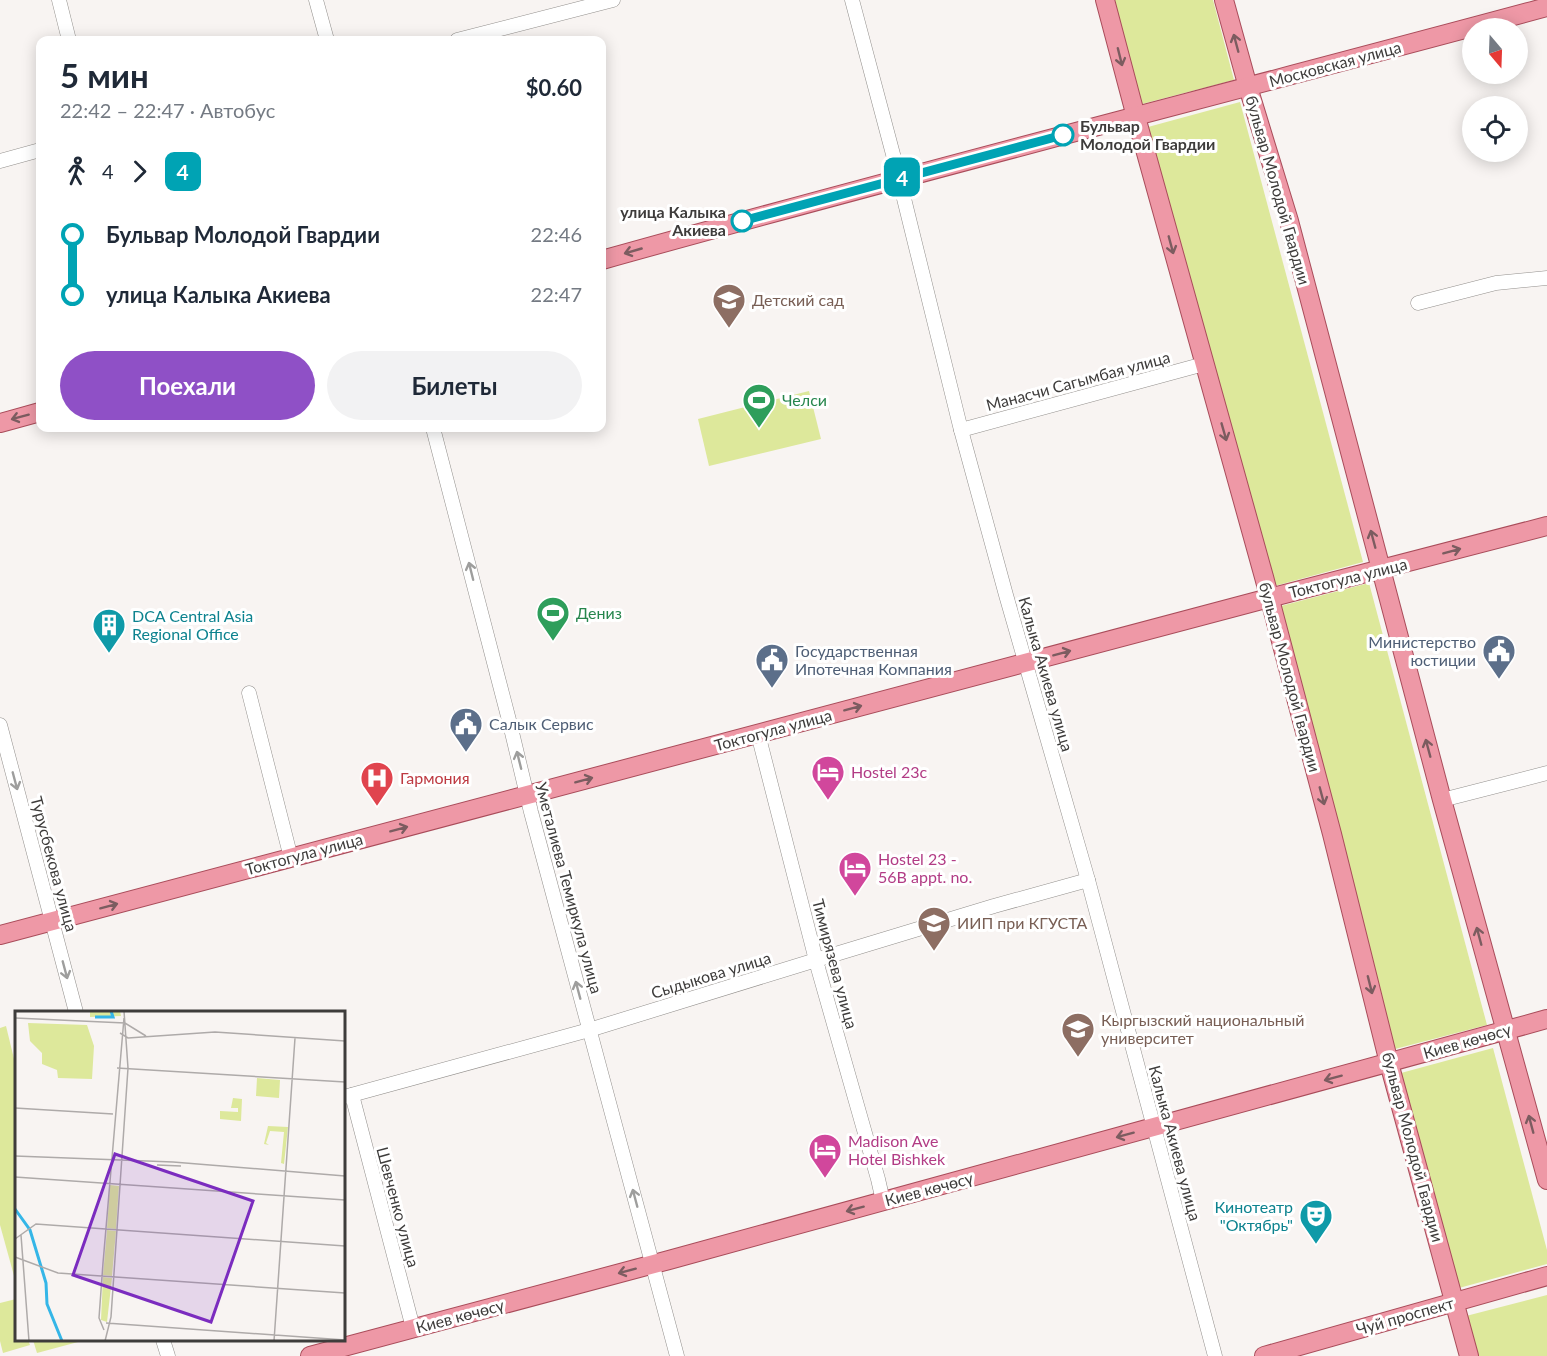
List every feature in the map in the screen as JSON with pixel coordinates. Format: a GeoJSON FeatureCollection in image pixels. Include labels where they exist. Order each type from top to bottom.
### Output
{"type":"FeatureCollection","features":[{"type":"Feature","properties":{"kind":"main road","name":"бульвар Молодой Гвардии"},"geometry":{"type":"LineString","coordinates":[[1105,0],[1227,441],[1329,822],[1389,1063],[1469,1356]]}},
{"type":"Feature","properties":{"kind":"main road","name":"бульвар Молодой Гвардии"},"geometry":{"type":"LineString","coordinates":[[1224,0],[1292,232],[1442,800],[1547,1180]]}},
{"type":"Feature","properties":{"kind":"main road","name":"Московская улица"},"geometry":{"type":"LineString","coordinates":[[606,259],[899,178],[1547,7]]}},
{"type":"Feature","properties":{"kind":"main road"},"geometry":{"type":"LineString","coordinates":[[0,423],[36,413]]}},
{"type":"Feature","properties":{"kind":"main road","name":"Токтогула улица"},"geometry":{"type":"LineString","coordinates":[[0,935],[1547,526]]}},
{"type":"Feature","properties":{"kind":"main road","name":"Киев көчөсү"},"geometry":{"type":"LineString","coordinates":[[310,1356],[1547,1019]]}},
{"type":"Feature","properties":{"kind":"main road","name":"Чуй проспект"},"geometry":{"type":"LineString","coordinates":[[1264,1356],[1547,1276]]}},
{"type":"Feature","properties":{"kind":"street"},"geometry":{"type":"LineString","coordinates":[[60,0],[68,36]]}},
{"type":"Feature","properties":{"kind":"street"},"geometry":{"type":"LineString","coordinates":[[316,0],[326,36]]}},
{"type":"Feature","properties":{"kind":"street"},"geometry":{"type":"LineString","coordinates":[[473,36],[613,0]]}},
{"type":"Feature","properties":{"kind":"street","name":"Калыка Акиева улица"},"geometry":{"type":"LineString","coordinates":[[852,0],[899,178],[961,430],[1088,880],[1215,1356]]}},
{"type":"Feature","properties":{"kind":"street"},"geometry":{"type":"LineString","coordinates":[[0,161],[36,151]]}},
{"type":"Feature","properties":{"kind":"street"},"geometry":{"type":"LineString","coordinates":[[1418,303],[1496,283],[1547,278]]}},
{"type":"Feature","properties":{"kind":"street","name":"Манасчи Сагымбая улица"},"geometry":{"type":"LineString","coordinates":[[961,430],[1204,364]]}},
{"type":"Feature","properties":{"kind":"street","name":"Уметалиева Темиркула улица"},"geometry":{"type":"LineString","coordinates":[[434,432],[527,796],[677,1356]]}},
{"type":"Feature","properties":{"kind":"street"},"geometry":{"type":"LineString","coordinates":[[249,693],[291,858]]}},
{"type":"Feature","properties":{"kind":"street","name":"Турусбекова улица"},"geometry":{"type":"LineString","coordinates":[[0,725],[76,1011]]}},
{"type":"Feature","properties":{"kind":"street","name":"Тимирязева улица"},"geometry":{"type":"LineString","coordinates":[[758,734],[816,960],[883,1201]]}},
{"type":"Feature","properties":{"kind":"street"},"geometry":{"type":"LineString","coordinates":[[1442,800],[1547,773]]}},
{"type":"Feature","properties":{"kind":"street","name":"Сыдыкова улица"},"geometry":{"type":"LineString","coordinates":[[348,1096],[589,1030],[994,906],[1088,880]]}},
{"type":"Feature","properties":{"kind":"street","name":"Шевченко улица"},"geometry":{"type":"LineString","coordinates":[[348,1096],[412,1328]]}},
{"type":"Feature","properties":{"kind":"street"},"geometry":{"type":"LineString","coordinates":[[163,1341],[168,1356]]}},
{"type":"Feature","properties":{"kind":"green space"},"geometry":{"type":"Polygon","coordinates":[[[1114,0],[1213,0],[1234,80],[1142,104],[1114,0]]]}},
{"type":"Feature","properties":{"kind":"green space"},"geometry":{"type":"Polygon","coordinates":[[[1240,102],[1363,562],[1271,587],[1148,127],[1240,102]]]}},
{"type":"Feature","properties":{"kind":"green space","name":"Челси"},"geometry":{"type":"Polygon","coordinates":[[[809,391],[821,439],[709,466],[698,419],[809,391]]]}},
{"type":"Feature","properties":{"kind":"green space"},"geometry":{"type":"Polygon","coordinates":[[[1369,583],[1487,1025],[1395,1049],[1277,607],[1369,583]]]}},
{"type":"Feature","properties":{"kind":"green space"},"geometry":{"type":"Polygon","coordinates":[[[6,1026],[15,1063],[15,1279],[0,1225],[0,1028],[6,1026]]]}},
{"type":"Feature","properties":{"kind":"green space"},"geometry":{"type":"Polygon","coordinates":[[[1493,1048],[1547,1250],[1547,1264],[1459,1288],[1401,1073],[1493,1048]]]}},
{"type":"Feature","properties":{"kind":"green space"},"geometry":{"type":"Polygon","coordinates":[[[1547,1295],[1547,1356],[1477,1356],[1466,1316],[1547,1295]]]}},
{"type":"Feature","properties":{"kind":"green space"},"geometry":{"type":"Polygon","coordinates":[[[15,1299],[15,1341],[28,1341],[30,1345],[3,1353],[0,1341],[0,1303],[15,1299]]]}},
{"type":"Feature","properties":{"kind":"green space"},"geometry":{"type":"Polygon","coordinates":[[[33,1341],[78,1342],[37,1353],[33,1341]]]}},
{"type":"Feature","properties":{"kind":"bus line","name":"4"},"geometry":{"type":"LineString","coordinates":[[742,221],[1063,135]]}},
{"type":"Feature","properties":{"kind":"place","name":"Бульвар Молодой Гвардии"},"geometry":{"type":"Point","coordinates":[1063,135]}},
{"type":"Feature","properties":{"kind":"place","name":"улица Калыка Акиева"},"geometry":{"type":"Point","coordinates":[742,221]}},
{"type":"Feature","properties":{"kind":"place","name":"Детский сад"},"geometry":{"type":"Point","coordinates":[729,329]}},
{"type":"Feature","properties":{"kind":"place","name":"Челси"},"geometry":{"type":"Point","coordinates":[759,429]}},
{"type":"Feature","properties":{"kind":"place","name":"Дениз"},"geometry":{"type":"Point","coordinates":[553,642]}},
{"type":"Feature","properties":{"kind":"place","name":"DCA Central Asia Regional Office"},"geometry":{"type":"Point","coordinates":[109,654]}},
{"type":"Feature","properties":{"kind":"place","name":"Министерство юстиции"},"geometry":{"type":"Point","coordinates":[1499,680]}},
{"type":"Feature","properties":{"kind":"place","name":"Государственная Ипотечная Компания"},"geometry":{"type":"Point","coordinates":[772,689]}},
{"type":"Feature","properties":{"kind":"place","name":"Салык Сервис"},"geometry":{"type":"Point","coordinates":[466,753]}},
{"type":"Feature","properties":{"kind":"place","name":"Hostel 23c"},"geometry":{"type":"Point","coordinates":[828,801]}},
{"type":"Feature","properties":{"kind":"place","name":"Гармония"},"geometry":{"type":"Point","coordinates":[377,807]}},
{"type":"Feature","properties":{"kind":"place","name":"Hostel 23 - 56B appt. no."},"geometry":{"type":"Point","coordinates":[855,897]}},
{"type":"Feature","properties":{"kind":"place","name":"ИИП при КГУСТА"},"geometry":{"type":"Point","coordinates":[934,952]}},
{"type":"Feature","properties":{"kind":"place","name":"Кыргызский национальный университет"},"geometry":{"type":"Point","coordinates":[1078,1058]}},
{"type":"Feature","properties":{"kind":"place","name":"Madison Ave Hotel Bishkek"},"geometry":{"type":"Point","coordinates":[825,1179]}},
{"type":"Feature","properties":{"kind":"place","name":"Кинотеатр \"Октябрь\""},"geometry":{"type":"Point","coordinates":[1316,1245]}}]}
